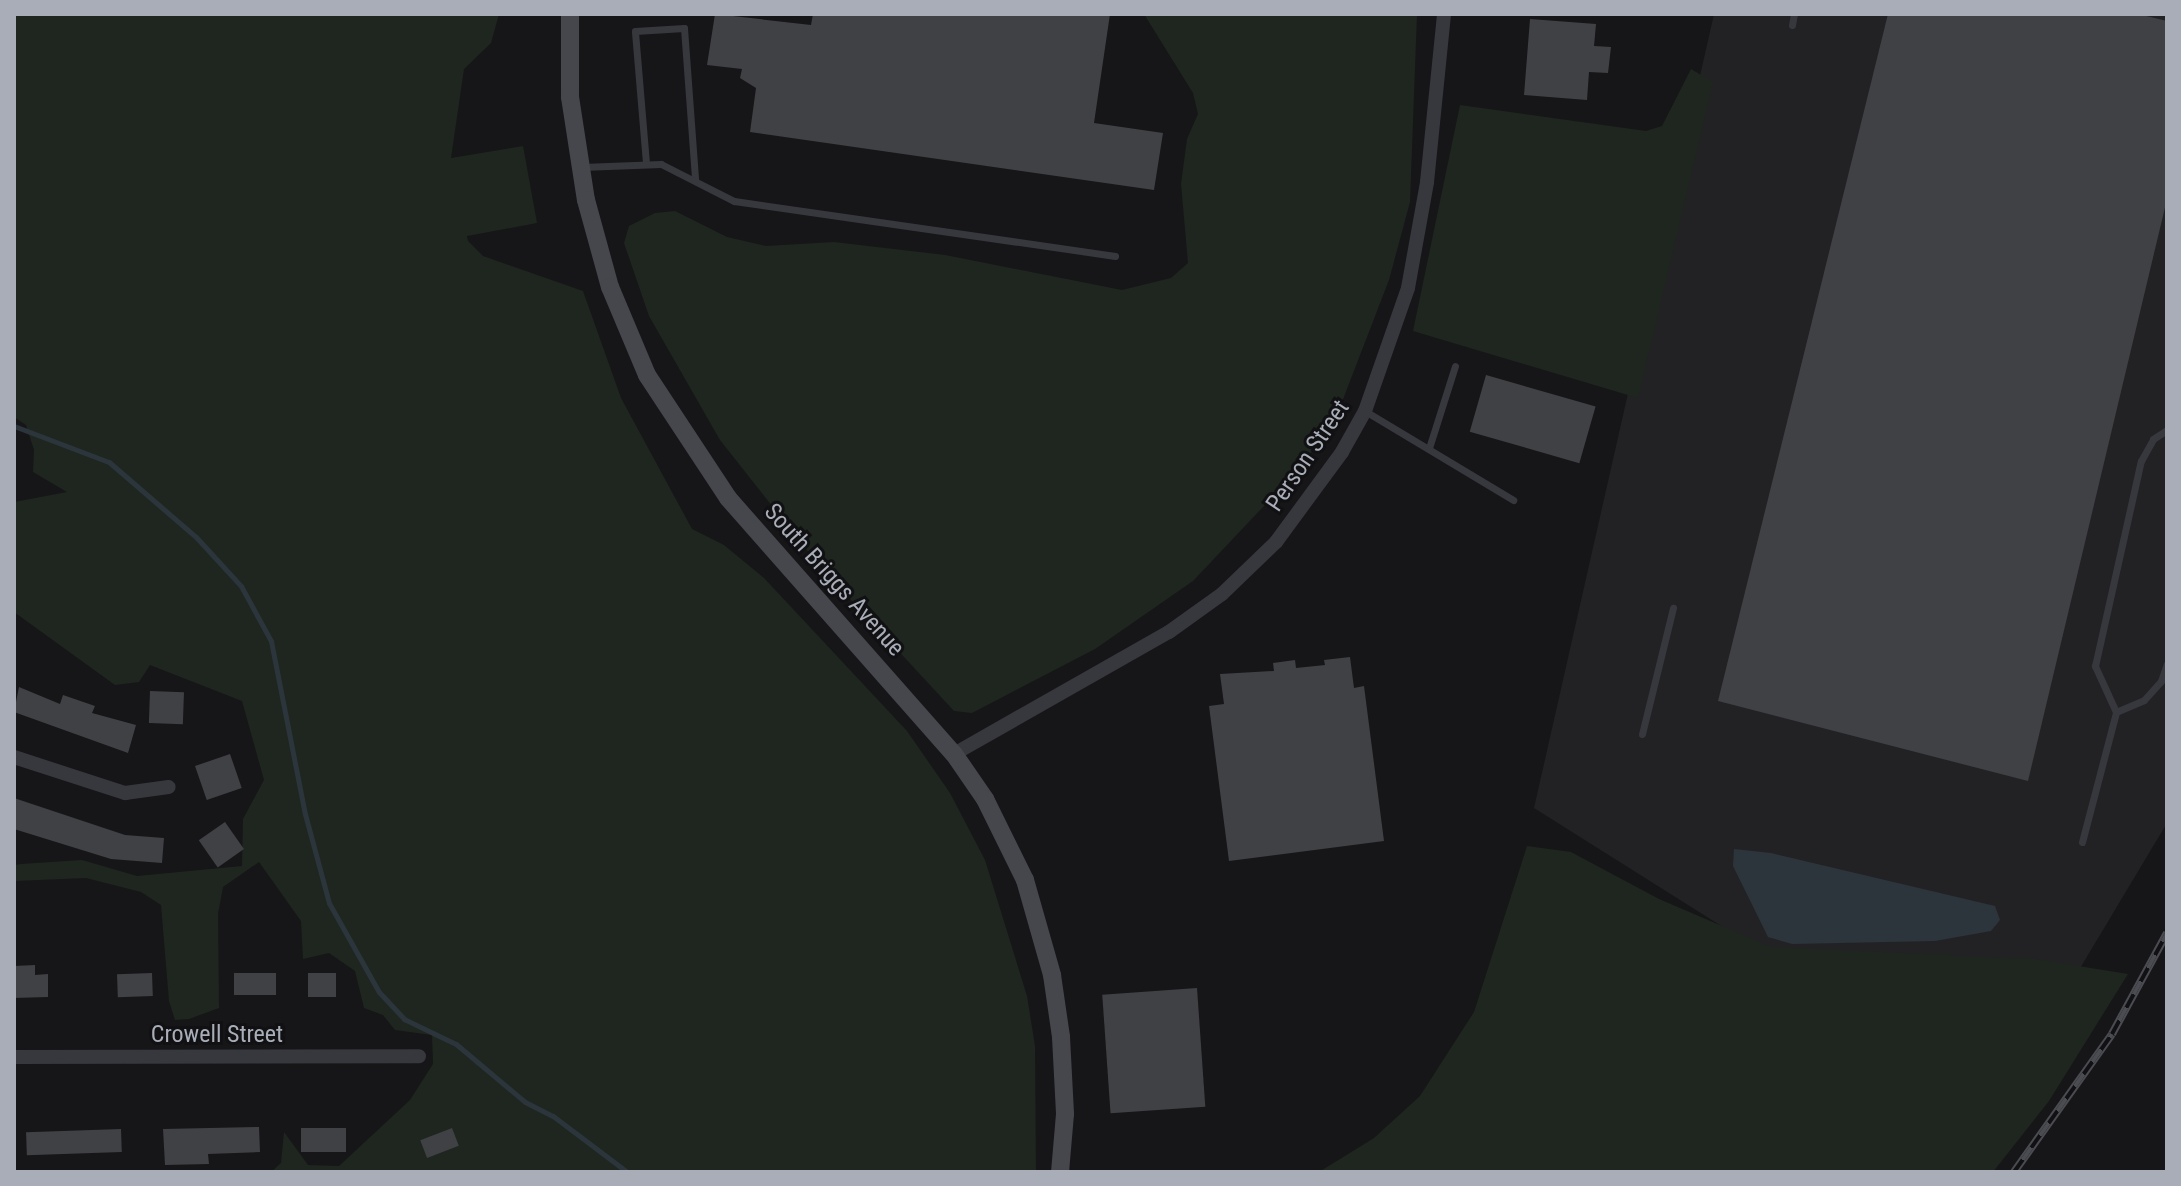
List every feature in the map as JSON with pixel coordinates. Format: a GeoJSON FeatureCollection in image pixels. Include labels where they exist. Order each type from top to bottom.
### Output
{"type":"FeatureCollection","features":[{"type":"Feature","properties":{"kind":"street","name":"South Briggs Avenue"},"geometry":{"type":"LineString","coordinates":[[570,14],[570,97],[580,167],[610,287],[647,375],[675,422],[728,498],[954,754],[1006,839],[1044,943],[1061,1037],[1065,1114],[1060,1172]]}},
{"type":"Feature","properties":{"kind":"street","name":"Person Street"},"geometry":{"type":"LineString","coordinates":[[954,754],[1169,632],[1222,594],[1276,542],[1311,497],[1365,411],[1411,275],[1427,182],[1444,14]]}},
{"type":"Feature","properties":{"kind":"street"},"geometry":{"type":"LineString","coordinates":[[14,757],[125,793],[169,787]]}},
{"type":"Feature","properties":{"kind":"street","name":"Crowell Street"},"geometry":{"type":"LineString","coordinates":[[14,1057],[419,1056]]}},
{"type":"Feature","properties":{"kind":"lane"},"geometry":{"type":"LineString","coordinates":[[1792,25],[1794,14]]}},
{"type":"Feature","properties":{"kind":"lane"},"geometry":{"type":"LineString","coordinates":[[646,163],[635,31],[684,28],[695,179]]}},
{"type":"Feature","properties":{"kind":"lane"},"geometry":{"type":"LineString","coordinates":[[580,167],[646,163],[695,179],[734,201],[1115,256]]}},
{"type":"Feature","properties":{"kind":"lane"},"geometry":{"type":"LineString","coordinates":[[1429,448],[1455,366]]}},
{"type":"Feature","properties":{"kind":"lane"},"geometry":{"type":"LineString","coordinates":[[1365,411],[1513,500]]}},
{"type":"Feature","properties":{"kind":"lane"},"geometry":{"type":"LineString","coordinates":[[2082,842],[2116,712],[2095,666],[2141,461],[2153,439],[2167,430]]}},
{"type":"Feature","properties":{"kind":"lane"},"geometry":{"type":"LineString","coordinates":[[1642,734],[1673,608]]}},
{"type":"Feature","properties":{"kind":"lane"},"geometry":{"type":"LineString","coordinates":[[2116,712],[2144,700],[2161,681],[2167,664]]}},
{"type":"Feature","properties":{"kind":"shaded area"},"geometry":{"type":"Polygon","coordinates":[[[14,14],[499,14],[491,43],[464,69],[451,158],[523,146],[537,223],[467,236],[468,241],[483,256],[583,291],[621,398],[692,529],[724,545],[764,578],[907,731],[950,793],[985,860],[1027,996],[1035,1046],[1036,1172],[271,1172],[281,1163],[284,1132],[308,1165],[339,1166],[410,1100],[433,1064],[432,1035],[395,1030],[383,1015],[364,1008],[355,971],[329,953],[303,959],[301,921],[259,862],[223,887],[218,914],[219,1008],[189,1019],[175,1020],[169,1001],[161,905],[141,892],[86,878],[14,881],[14,865],[21,864],[82,860],[137,876],[242,866],[243,819],[264,780],[242,701],[150,665],[139,682],[115,685],[14,612],[14,502],[67,492],[33,472],[34,450],[26,425],[14,417],[14,14]]]}},
{"type":"Feature","properties":{"kind":"shaded area"},"geometry":{"type":"Polygon","coordinates":[[[1144,14],[1417,14],[1410,202],[1389,280],[1335,420],[1298,470],[1193,581],[1095,649],[972,713],[954,711],[817,563],[720,440],[649,316],[624,243],[629,226],[655,213],[675,211],[727,237],[766,246],[834,242],[945,255],[1122,290],[1171,278],[1188,263],[1181,184],[1187,139],[1198,114],[1193,93],[1144,14]]]}},
{"type":"Feature","properties":{"kind":"shaded area"},"geometry":{"type":"Polygon","coordinates":[[[1714,14],[2167,14],[2167,823],[2076,975],[1769,956],[1534,808],[1714,14]]]}},
{"type":"Feature","properties":{"kind":"shaded area"},"geometry":{"type":"Polygon","coordinates":[[[1691,69],[1713,82],[1638,398],[1413,331],[1460,105],[1646,131],[1662,126],[1691,69]]]}},
{"type":"Feature","properties":{"kind":"shaded area"},"geometry":{"type":"Polygon","coordinates":[[[1527,846],[1571,852],[1659,899],[1771,947],[2035,959],[2128,974],[2049,1101],[1993,1172],[1319,1172],[1374,1138],[1420,1096],[1474,1012],[1527,846]]]}},
{"type":"Feature","properties":{"kind":"shaded area"},"geometry":{"type":"Polygon","coordinates":[[[1734,849],[1771,853],[1995,906],[2000,920],[1991,931],[1935,941],[1792,944],[1768,937],[1733,866],[1734,849]]]}},
{"type":"Feature","properties":{"kind":"building"},"geometry":{"type":"Polygon","coordinates":[[[715,14],[811,25],[813,14],[1110,14],[1094,123],[1163,133],[1154,190],[750,132],[756,88],[740,78],[742,69],[707,65],[715,14]]]}},
{"type":"Feature","properties":{"kind":"building"},"geometry":{"type":"Polygon","coordinates":[[[1888,14],[2138,14],[2167,21],[2167,199],[2028,781],[1718,701],[1888,14]]]}},
{"type":"Feature","properties":{"kind":"building"},"geometry":{"type":"Polygon","coordinates":[[[1530,19],[1596,24],[1594,46],[1611,47],[1608,73],[1589,72],[1587,100],[1524,95],[1530,19]]]}},
{"type":"Feature","properties":{"kind":"building"},"geometry":{"type":"Polygon","coordinates":[[[1486,375],[1596,406],[1579,463],[1470,432],[1486,375]]]}},
{"type":"Feature","properties":{"kind":"building"},"geometry":{"type":"Polygon","coordinates":[[[1350,657],[1354,688],[1364,686],[1384,841],[1229,861],[1209,706],[1224,704],[1220,674],[1274,671],[1273,663],[1295,660],[1296,668],[1325,665],[1324,660],[1350,657]]]}},
{"type":"Feature","properties":{"kind":"building"},"geometry":{"type":"Polygon","coordinates":[[[19,687],[60,704],[63,695],[95,706],[92,713],[136,725],[128,753],[14,712],[19,687]]]}},
{"type":"Feature","properties":{"kind":"building"},"geometry":{"type":"Polygon","coordinates":[[[150,691],[184,692],[183,724],[149,723],[150,691]]]}},
{"type":"Feature","properties":{"kind":"building"},"geometry":{"type":"Polygon","coordinates":[[[230,754],[242,788],[207,800],[195,766],[230,754]]]}},
{"type":"Feature","properties":{"kind":"building"},"geometry":{"type":"Polygon","coordinates":[[[14,798],[125,835],[164,838],[162,863],[111,859],[14,829],[14,798]]]}},
{"type":"Feature","properties":{"kind":"building"},"geometry":{"type":"Polygon","coordinates":[[[225,822],[244,849],[218,867],[199,840],[225,822]]]}},
{"type":"Feature","properties":{"kind":"building"},"geometry":{"type":"Polygon","coordinates":[[[35,965],[35,975],[48,974],[48,997],[14,998],[14,966],[35,965]]]}},
{"type":"Feature","properties":{"kind":"building"},"geometry":{"type":"Polygon","coordinates":[[[152,973],[153,996],[118,997],[117,974],[152,973]]]}},
{"type":"Feature","properties":{"kind":"building"},"geometry":{"type":"Polygon","coordinates":[[[234,973],[276,973],[276,995],[234,995],[234,973]]]}},
{"type":"Feature","properties":{"kind":"building"},"geometry":{"type":"Polygon","coordinates":[[[308,973],[336,973],[336,997],[308,997],[308,973]]]}},
{"type":"Feature","properties":{"kind":"building"},"geometry":{"type":"Polygon","coordinates":[[[1197,988],[1205,1107],[1111,1113],[1102,995],[1197,988]]]}},
{"type":"Feature","properties":{"kind":"building"},"geometry":{"type":"Polygon","coordinates":[[[259,1127],[260,1152],[208,1154],[209,1164],[165,1165],[163,1129],[259,1127]]]}},
{"type":"Feature","properties":{"kind":"building"},"geometry":{"type":"Polygon","coordinates":[[[301,1128],[346,1128],[346,1152],[301,1152],[301,1128]]]}},
{"type":"Feature","properties":{"kind":"building"},"geometry":{"type":"Polygon","coordinates":[[[452,1128],[459,1146],[427,1158],[420,1140],[452,1128]]]}},
{"type":"Feature","properties":{"kind":"building"},"geometry":{"type":"Polygon","coordinates":[[[121,1129],[122,1152],[27,1155],[26,1132],[121,1129]]]}},
{"type":"Feature","properties":{"kind":"waterway"},"geometry":{"type":"LineString","coordinates":[[14,426],[109,462],[196,537],[241,586],[271,641],[305,814],[329,903],[379,992],[404,1019],[456,1044],[525,1102],[553,1116],[627,1172]]}},
{"type":"Feature","properties":{"kind":"railway"},"geometry":{"type":"LineString","coordinates":[[2014,1172],[2112,1034],[2167,933]]}}]}
